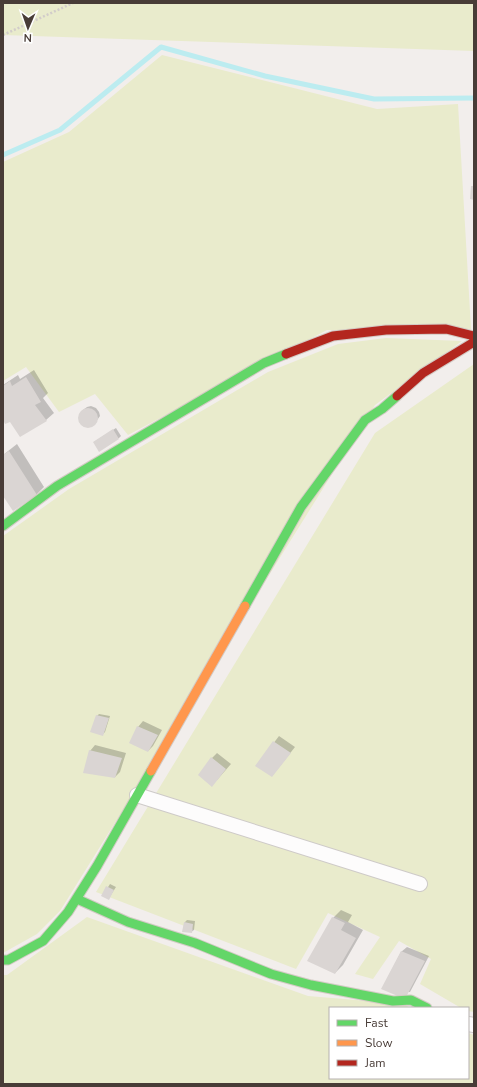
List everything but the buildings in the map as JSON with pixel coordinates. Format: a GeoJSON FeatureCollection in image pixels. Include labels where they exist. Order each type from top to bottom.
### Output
{"type":"FeatureCollection","features":[{"type":"Feature","properties":{"kind":"street"},"geometry":{"type":"LineString","coordinates":[[3,526],[57,486],[264,363],[333,336],[386,330],[446,328],[474,336]]}},
{"type":"Feature","properties":{"kind":"street"},"geometry":{"type":"LineString","coordinates":[[3,960],[8,960],[43,941],[77,899],[301,506],[365,420],[382,409],[423,373],[474,342]]}},
{"type":"Feature","properties":{"kind":"street"},"geometry":{"type":"LineString","coordinates":[[137,795],[420,884]]}},
{"type":"Feature","properties":{"kind":"street"},"geometry":{"type":"LineString","coordinates":[[77,899],[128,922],[195,943],[271,974],[311,985],[393,1001],[411,1000],[425,1007]]}},
{"type":"Feature","properties":{"kind":"path"},"geometry":{"type":"LineString","coordinates":[[3,35],[73,3]]}},
{"type":"Feature","properties":{"kind":"green space"},"geometry":{"type":"Polygon","coordinates":[[[3,3],[474,3],[474,51],[3,35],[3,3]]]}},
{"type":"Feature","properties":{"kind":"green space"},"geometry":{"type":"Polygon","coordinates":[[[162,55],[377,109],[458,104],[471,329],[327,330],[128,435],[95,394],[59,412],[26,367],[3,381],[3,162],[69,132],[162,55]]]}},
{"type":"Feature","properties":{"kind":"green space"},"geometry":{"type":"Polygon","coordinates":[[[386,338],[462,341],[375,405],[60,911],[37,934],[3,953],[3,536],[69,489],[268,372],[338,344],[386,338]]]}},
{"type":"Feature","properties":{"kind":"green space"},"geometry":{"type":"Polygon","coordinates":[[[474,364],[474,1012],[469,1011],[469,1007],[459,1007],[420,984],[431,959],[399,941],[373,979],[355,974],[380,937],[328,913],[296,969],[96,892],[375,433],[474,364]]]}},
{"type":"Feature","properties":{"kind":"green space"},"geometry":{"type":"Polygon","coordinates":[[[87,917],[308,996],[404,1004],[408,1007],[329,1007],[329,1079],[469,1079],[469,1033],[474,1035],[474,1084],[3,1084],[3,975],[7,975],[87,917]]]}},
{"type":"Feature","properties":{"kind":"waterway"},"geometry":{"type":"LineString","coordinates":[[3,155],[60,130],[161,47],[265,76],[374,99],[474,98]]}},
{"type":"Feature","properties":{"kind":"traffic: fast"},"geometry":{"type":"LineString","coordinates":[[3,526],[57,486],[264,363],[286,354]]}},
{"type":"Feature","properties":{"kind":"traffic: fast"},"geometry":{"type":"LineString","coordinates":[[245,606],[301,507],[365,420],[382,409],[397,396]]}},
{"type":"Feature","properties":{"kind":"traffic: fast"},"geometry":{"type":"LineString","coordinates":[[3,960],[8,960],[43,941],[68,912],[97,866],[151,771]]}},
{"type":"Feature","properties":{"kind":"traffic: fast"},"geometry":{"type":"LineString","coordinates":[[77,899],[128,922],[195,943],[271,974],[311,985],[393,1001],[411,1000],[425,1007]]}},
{"type":"Feature","properties":{"kind":"traffic: slow"},"geometry":{"type":"LineString","coordinates":[[151,771],[245,606]]}},
{"type":"Feature","properties":{"kind":"traffic: jam"},"geometry":{"type":"LineString","coordinates":[[286,354],[333,336],[386,330],[446,329],[474,336]]}},
{"type":"Feature","properties":{"kind":"traffic: jam"},"geometry":{"type":"LineString","coordinates":[[397,396],[423,373],[474,342]]}}]}
